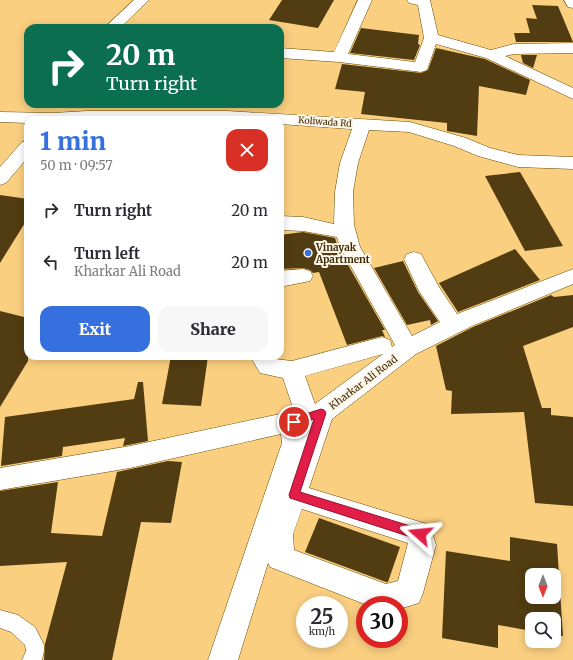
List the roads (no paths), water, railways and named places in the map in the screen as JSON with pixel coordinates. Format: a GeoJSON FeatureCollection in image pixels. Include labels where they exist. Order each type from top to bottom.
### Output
{"type":"FeatureCollection","features":[{"type":"Feature","properties":{"kind":"street"},"geometry":{"type":"LineString","coordinates":[[115,24],[142,0]]}},
{"type":"Feature","properties":{"kind":"street"},"geometry":{"type":"LineString","coordinates":[[339,57],[365,0]]}},
{"type":"Feature","properties":{"kind":"street"},"geometry":{"type":"LineString","coordinates":[[284,53],[339,57],[421,67],[431,38],[421,0]]}},
{"type":"Feature","properties":{"kind":"street"},"geometry":{"type":"LineString","coordinates":[[571,0],[573,4]]}},
{"type":"Feature","properties":{"kind":"street"},"geometry":{"type":"LineString","coordinates":[[431,38],[491,55],[573,94]]}},
{"type":"Feature","properties":{"kind":"street"},"geometry":{"type":"LineString","coordinates":[[491,55],[514,49],[573,48]]}},
{"type":"Feature","properties":{"kind":"street","name":"Koliwada Rd"},"geometry":{"type":"LineString","coordinates":[[0,117],[56,114],[87,116],[227,116]]}},
{"type":"Feature","properties":{"kind":"street","name":"Koliwada Rd"},"geometry":{"type":"LineString","coordinates":[[284,119],[410,126],[460,142],[484,152],[518,161],[573,163]]}},
{"type":"Feature","properties":{"kind":"street"},"geometry":{"type":"LineString","coordinates":[[362,124],[348,170],[344,192],[344,225],[350,247],[408,348]]}},
{"type":"Feature","properties":{"kind":"street"},"geometry":{"type":"LineString","coordinates":[[0,179],[24,151]]}},
{"type":"Feature","properties":{"kind":"street"},"geometry":{"type":"LineString","coordinates":[[284,223],[303,224],[336,231]]}},
{"type":"Feature","properties":{"kind":"street"},"geometry":{"type":"LineString","coordinates":[[414,259],[430,291],[454,326]]}},
{"type":"Feature","properties":{"kind":"street"},"geometry":{"type":"LineString","coordinates":[[284,278],[303,276]]}},
{"type":"Feature","properties":{"kind":"street","name":"Kharkar Ali Road"},"geometry":{"type":"LineString","coordinates":[[0,479],[130,457],[307,418],[408,348],[454,326],[573,276]]}},
{"type":"Feature","properties":{"kind":"street"},"geometry":{"type":"LineString","coordinates":[[264,360],[268,367],[292,370],[382,346]]}},
{"type":"Feature","properties":{"kind":"street"},"geometry":{"type":"LineString","coordinates":[[292,370],[307,418],[294,495],[280,534],[280,558],[386,598],[409,593],[422,545],[420,534],[294,495]]}},
{"type":"Feature","properties":{"kind":"street"},"geometry":{"type":"LineString","coordinates":[[223,660],[294,443],[307,418]]}},
{"type":"Feature","properties":{"kind":"lane"},"geometry":{"type":"LineString","coordinates":[[0,619],[6,619],[20,626],[31,637],[35,650],[32,660]]}},
{"type":"Feature","properties":{"kind":"place","name":"Vinayak Apartment"},"geometry":{"type":"Point","coordinates":[308,253]}}]}
